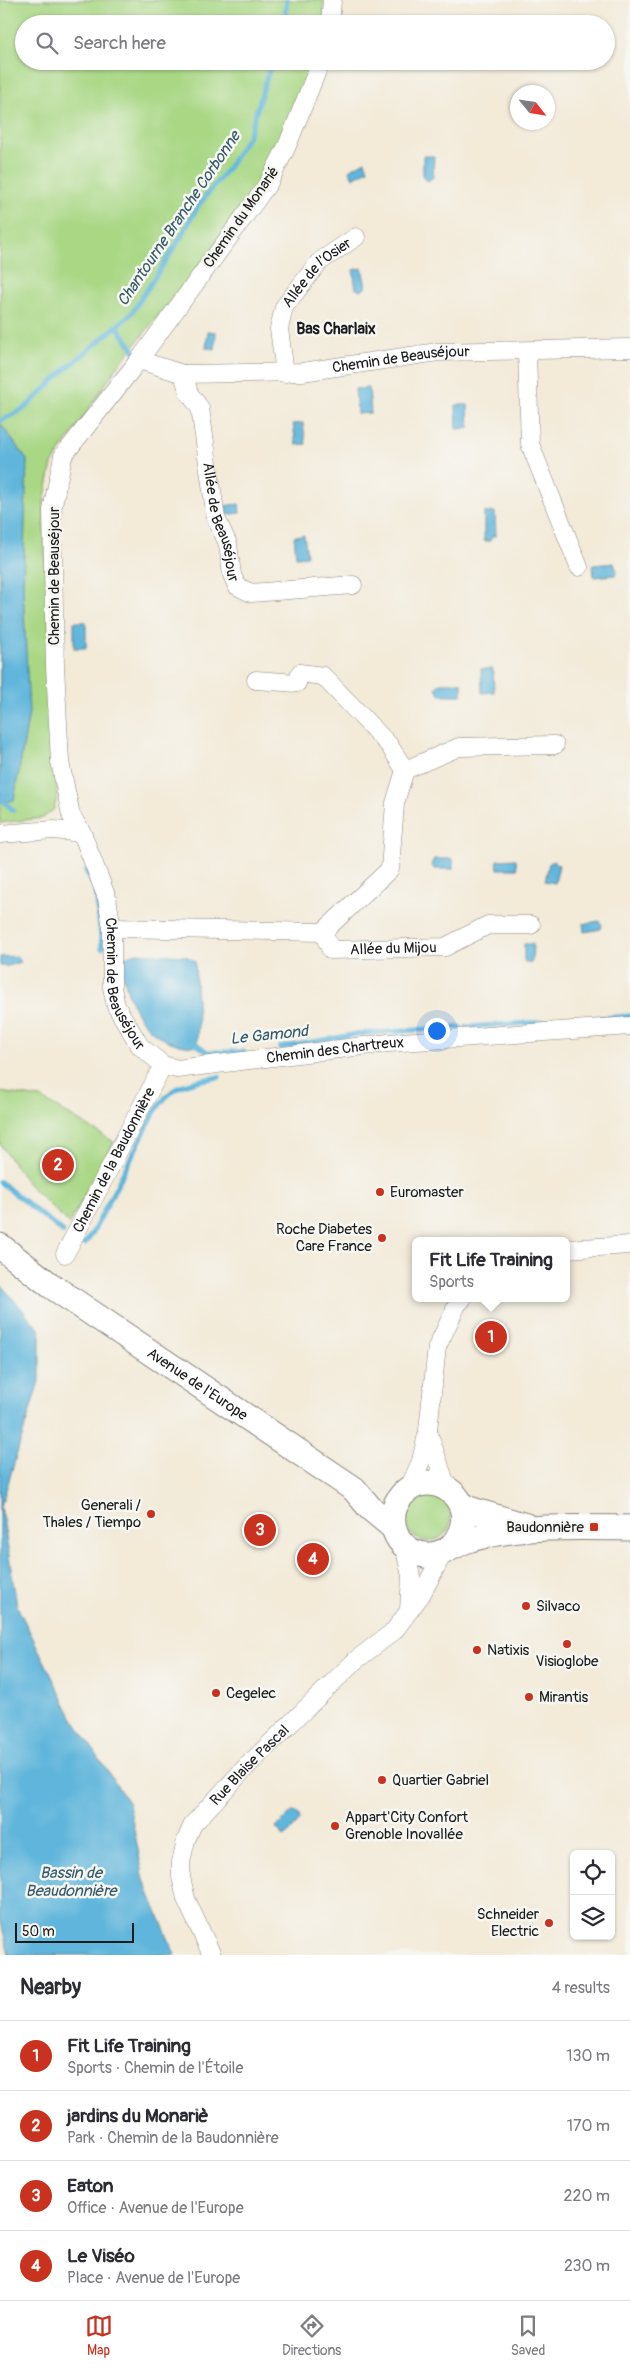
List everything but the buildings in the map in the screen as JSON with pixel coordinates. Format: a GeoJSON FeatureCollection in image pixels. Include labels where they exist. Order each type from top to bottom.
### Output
{"type":"FeatureCollection","features":[{"type":"Feature","properties":{"kind":"main road","name":"Avenue de l'Europe"},"geometry":{"type":"LineString","coordinates":[[0,1246],[10,1256],[42,1278],[354,1489],[411,1551],[428,1555],[471,1539],[533,1528],[630,1528]]}},
{"type":"Feature","properties":{"kind":"main road","name":"Avenue de l'Europe"},"geometry":{"type":"LineString","coordinates":[[354,1489],[393,1494],[428,1483],[454,1497],[533,1528]]}},
{"type":"Feature","properties":{"kind":"main road"},"geometry":{"type":"LineString","coordinates":[[399,1537],[394,1508],[407,1491]]}},
{"type":"Feature","properties":{"kind":"main road"},"geometry":{"type":"LineString","coordinates":[[448,1549],[458,1539],[463,1528],[464,1517],[454,1497]]}},
{"type":"Feature","properties":{"kind":"street"},"geometry":{"type":"LineString","coordinates":[[331,15],[332,0]]}},
{"type":"Feature","properties":{"kind":"street","name":"Chemin du Monarié"},"geometry":{"type":"LineString","coordinates":[[139,360],[268,184],[287,146],[317,70]]}},
{"type":"Feature","properties":{"kind":"street","name":"Allée de l'Osier"},"geometry":{"type":"LineString","coordinates":[[286,373],[279,329],[284,307],[319,262],[356,237]]}},
{"type":"Feature","properties":{"kind":"street","name":"Chemin de Beauséjour"},"geometry":{"type":"LineString","coordinates":[[162,1066],[140,1046],[116,1006],[112,987],[112,928],[107,898],[82,833],[71,815],[60,762],[55,666],[52,510],[63,456],[139,360],[183,374],[286,373],[438,352],[630,348]]}},
{"type":"Feature","properties":{"kind":"street"},"geometry":{"type":"LineString","coordinates":[[527,351],[530,444],[579,567]]}},
{"type":"Feature","properties":{"kind":"street","name":"Allée de Beauséjour"},"geometry":{"type":"LineString","coordinates":[[183,374],[189,393],[200,408],[216,518],[228,544],[232,575],[238,586],[251,592],[352,585]]}},
{"type":"Feature","properties":{"kind":"street"},"geometry":{"type":"LineString","coordinates":[[256,680],[296,683],[300,673],[323,676],[389,745],[405,770]]}},
{"type":"Feature","properties":{"kind":"street"},"geometry":{"type":"LineString","coordinates":[[112,928],[323,932],[390,869],[395,802],[405,770],[459,747],[555,745]]}},
{"type":"Feature","properties":{"kind":"street"},"geometry":{"type":"LineString","coordinates":[[0,834],[54,830],[82,833]]}},
{"type":"Feature","properties":{"kind":"street","name":"Allée du Mijou"},"geometry":{"type":"LineString","coordinates":[[323,932],[332,950],[445,947],[488,925],[531,925]]}},
{"type":"Feature","properties":{"kind":"street","name":"Chemin des Chartreux"},"geometry":{"type":"LineString","coordinates":[[162,1066],[177,1069],[388,1043],[630,1026]]}},
{"type":"Feature","properties":{"kind":"street","name":"Chemin de la Baudonnière"},"geometry":{"type":"LineString","coordinates":[[65,1254],[162,1066]]}},
{"type":"Feature","properties":{"kind":"street"},"geometry":{"type":"LineString","coordinates":[[570,1249],[630,1244]]}},
{"type":"Feature","properties":{"kind":"street"},"geometry":{"type":"LineString","coordinates":[[407,1491],[421,1461],[428,1430],[436,1347],[460,1302]]}},
{"type":"Feature","properties":{"kind":"street"},"geometry":{"type":"LineString","coordinates":[[428,1430],[454,1497]]}},
{"type":"Feature","properties":{"kind":"street"},"geometry":{"type":"LineString","coordinates":[[399,1537],[411,1576],[408,1613]]}},
{"type":"Feature","properties":{"kind":"street","name":"Rue Blaise Pascal"},"geometry":{"type":"LineString","coordinates":[[212,1955],[186,1899],[181,1869],[186,1840],[193,1824],[246,1766],[356,1660],[394,1631],[421,1596],[448,1549]]}},
{"type":"Feature","properties":{"kind":"green space"},"geometry":{"type":"Polygon","coordinates":[[[0,0],[323,0],[324,15],[15,15],[15,70],[312,70],[257,193],[117,367],[52,464],[44,501],[44,530],[57,797],[54,809],[43,818],[0,823],[0,0]]]}},
{"type":"Feature","properties":{"kind":"green space"},"geometry":{"type":"Polygon","coordinates":[[[0,1092],[41,1098],[114,1142],[69,1224],[29,1185],[0,1144],[0,1092]]]}},
{"type":"Feature","properties":{"kind":"green space"},"geometry":{"type":"Polygon","coordinates":[[[423,1495],[433,1495],[447,1505],[451,1518],[447,1531],[441,1537],[433,1541],[423,1541],[409,1531],[405,1523],[405,1513],[415,1499],[423,1495]]]}},
{"type":"Feature","properties":{"kind":"water"},"geometry":{"type":"Polygon","coordinates":[[[423,156],[434,156],[433,177],[428,181],[423,177],[423,156]]]}},
{"type":"Feature","properties":{"kind":"water"},"geometry":{"type":"Polygon","coordinates":[[[365,161],[368,170],[353,178],[349,170],[365,161]]]}},
{"type":"Feature","properties":{"kind":"water"},"geometry":{"type":"Polygon","coordinates":[[[362,268],[366,287],[362,291],[356,289],[353,270],[362,268]]]}},
{"type":"Feature","properties":{"kind":"water"},"geometry":{"type":"Polygon","coordinates":[[[208,331],[216,332],[215,349],[206,348],[208,331]]]}},
{"type":"Feature","properties":{"kind":"water"},"geometry":{"type":"Polygon","coordinates":[[[369,388],[371,413],[357,414],[355,389],[369,388]]]}},
{"type":"Feature","properties":{"kind":"water"},"geometry":{"type":"Polygon","coordinates":[[[456,405],[468,405],[469,428],[457,429],[456,405]]]}},
{"type":"Feature","properties":{"kind":"water"},"geometry":{"type":"Polygon","coordinates":[[[0,423],[27,460],[23,587],[29,713],[14,800],[0,803],[0,423]]]}},
{"type":"Feature","properties":{"kind":"water"},"geometry":{"type":"Polygon","coordinates":[[[303,423],[306,444],[296,445],[293,424],[303,423]]]}},
{"type":"Feature","properties":{"kind":"water"},"geometry":{"type":"Polygon","coordinates":[[[239,504],[240,513],[224,515],[223,506],[239,504]]]}},
{"type":"Feature","properties":{"kind":"water"},"geometry":{"type":"Polygon","coordinates":[[[495,512],[496,536],[492,536],[490,541],[484,541],[484,513],[495,512]]]}},
{"type":"Feature","properties":{"kind":"water"},"geometry":{"type":"Polygon","coordinates":[[[304,535],[307,556],[296,557],[294,536],[304,535]]]}},
{"type":"Feature","properties":{"kind":"water"},"geometry":{"type":"Polygon","coordinates":[[[614,563],[617,571],[615,575],[594,577],[593,565],[614,563]]]}},
{"type":"Feature","properties":{"kind":"water"},"geometry":{"type":"Polygon","coordinates":[[[74,622],[86,622],[86,648],[74,648],[74,622]]]}},
{"type":"Feature","properties":{"kind":"water"},"geometry":{"type":"Polygon","coordinates":[[[481,669],[493,669],[494,692],[482,693],[481,669]]]}},
{"type":"Feature","properties":{"kind":"water"},"geometry":{"type":"Polygon","coordinates":[[[440,683],[462,683],[462,695],[440,695],[436,688],[440,683]]]}},
{"type":"Feature","properties":{"kind":"water"},"geometry":{"type":"Polygon","coordinates":[[[434,859],[453,859],[453,869],[434,869],[431,864],[434,859]]]}},
{"type":"Feature","properties":{"kind":"water"},"geometry":{"type":"Polygon","coordinates":[[[516,859],[517,869],[498,869],[497,860],[516,859]]]}},
{"type":"Feature","properties":{"kind":"water"},"geometry":{"type":"Polygon","coordinates":[[[554,861],[559,865],[555,883],[545,881],[549,863],[554,861]]]}},
{"type":"Feature","properties":{"kind":"water"},"geometry":{"type":"Polygon","coordinates":[[[599,921],[602,925],[601,929],[584,932],[583,924],[599,921]]]}},
{"type":"Feature","properties":{"kind":"water"},"geometry":{"type":"Polygon","coordinates":[[[524,944],[533,944],[532,961],[530,964],[524,961],[524,944]]]}},
{"type":"Feature","properties":{"kind":"water"},"geometry":{"type":"Polygon","coordinates":[[[137,953],[186,956],[195,961],[198,1023],[197,1045],[185,1046],[168,1041],[147,1027],[140,1017],[129,995],[120,958],[137,953]]]}},
{"type":"Feature","properties":{"kind":"water"},"geometry":{"type":"Polygon","coordinates":[[[16,956],[20,962],[8,966],[0,966],[0,957],[16,956]]]}},
{"type":"Feature","properties":{"kind":"water","name":"Bassin de Beaudonnière"},"geometry":{"type":"Polygon","coordinates":[[[0,1284],[40,1330],[40,1378],[1,1506],[17,1606],[72,1717],[129,1804],[144,1880],[175,1955],[9,1955],[0,1919],[0,1284]]]}},
{"type":"Feature","properties":{"kind":"water"},"geometry":{"type":"Polygon","coordinates":[[[292,1812],[298,1813],[300,1820],[285,1837],[276,1828],[292,1812]]]}},
{"type":"Feature","properties":{"kind":"waterway","name":"Chantourne Branche Corbonne"},"geometry":{"type":"LineString","coordinates":[[285,15],[287,0]]}},
{"type":"Feature","properties":{"kind":"waterway","name":"Chantourne Branche Corbonne"},"geometry":{"type":"LineString","coordinates":[[0,421],[24,409],[66,369],[131,314],[178,242],[198,206],[228,168],[249,135],[269,70]]}},
{"type":"Feature","properties":{"kind":"waterway"},"geometry":{"type":"LineString","coordinates":[[117,326],[136,353]]}},
{"type":"Feature","properties":{"kind":"waterway","name":"Le Gamond"},"geometry":{"type":"LineString","coordinates":[[0,798],[13,810]]}},
{"type":"Feature","properties":{"kind":"waterway","name":"Le Gamond"},"geometry":{"type":"LineString","coordinates":[[86,871],[93,884]]}},
{"type":"Feature","properties":{"kind":"waterway","name":"Le Gamond"},"geometry":{"type":"LineString","coordinates":[[96,892],[102,948]]}},
{"type":"Feature","properties":{"kind":"waterway","name":"Le Gamond"},"geometry":{"type":"LineString","coordinates":[[467,1027],[630,1016]]}},
{"type":"Feature","properties":{"kind":"waterway","name":"Le Gamond"},"geometry":{"type":"LineString","coordinates":[[280,1048],[357,1034],[460,1027]]}},
{"type":"Feature","properties":{"kind":"waterway","name":"Le Gamond"},"geometry":{"type":"LineString","coordinates":[[194,1042],[207,1052],[244,1052]]}},
{"type":"Feature","properties":{"kind":"waterway"},"geometry":{"type":"LineString","coordinates":[[80,1242],[85,1244],[92,1234],[154,1113],[161,1103],[181,1086],[219,1077]]}},
{"type":"Feature","properties":{"kind":"waterway"},"geometry":{"type":"LineString","coordinates":[[0,1182],[63,1232]]}},
{"type":"Feature","properties":{"kind":"place","name":"jardins du Monariè"},"geometry":{"type":"Point","coordinates":[58,1165]}},
{"type":"Feature","properties":{"kind":"place","name":"Euromaster"},"geometry":{"type":"Point","coordinates":[380,1192]}},
{"type":"Feature","properties":{"kind":"place","name":"Roche Diabetes Care France"},"geometry":{"type":"Point","coordinates":[382,1238]}},
{"type":"Feature","properties":{"kind":"place","name":"Fit Life Training"},"geometry":{"type":"Point","coordinates":[491,1337]}},
{"type":"Feature","properties":{"kind":"place","name":"Generali / Thales / Tiempo"},"geometry":{"type":"Point","coordinates":[151,1514]}},
{"type":"Feature","properties":{"kind":"place","name":"Baudonnière"},"geometry":{"type":"Point","coordinates":[594,1527]}},
{"type":"Feature","properties":{"kind":"place","name":"Eaton"},"geometry":{"type":"Point","coordinates":[260,1530]}},
{"type":"Feature","properties":{"kind":"place","name":"Le Viséo"},"geometry":{"type":"Point","coordinates":[313,1559]}},
{"type":"Feature","properties":{"kind":"place","name":"Silvaco"},"geometry":{"type":"Point","coordinates":[526,1606]}},
{"type":"Feature","properties":{"kind":"place","name":"Visioglobe"},"geometry":{"type":"Point","coordinates":[567,1644]}},
{"type":"Feature","properties":{"kind":"place","name":"Natixis"},"geometry":{"type":"Point","coordinates":[477,1650]}},
{"type":"Feature","properties":{"kind":"place","name":"Cegelec"},"geometry":{"type":"Point","coordinates":[216,1693]}},
{"type":"Feature","properties":{"kind":"place","name":"Mirantis"},"geometry":{"type":"Point","coordinates":[529,1697]}},
{"type":"Feature","properties":{"kind":"place","name":"Quartier Gabriel"},"geometry":{"type":"Point","coordinates":[382,1780]}},
{"type":"Feature","properties":{"kind":"place","name":"Appart'City Confort Grenoble Inovallée"},"geometry":{"type":"Point","coordinates":[335,1826]}},
{"type":"Feature","properties":{"kind":"place","name":"Schneider Electric"},"geometry":{"type":"Point","coordinates":[549,1923]}},
{"type":"Feature","properties":{"kind":"district","name":"Bas Charlaix"},"geometry":{"type":"Point","coordinates":[336,328]}}]}
